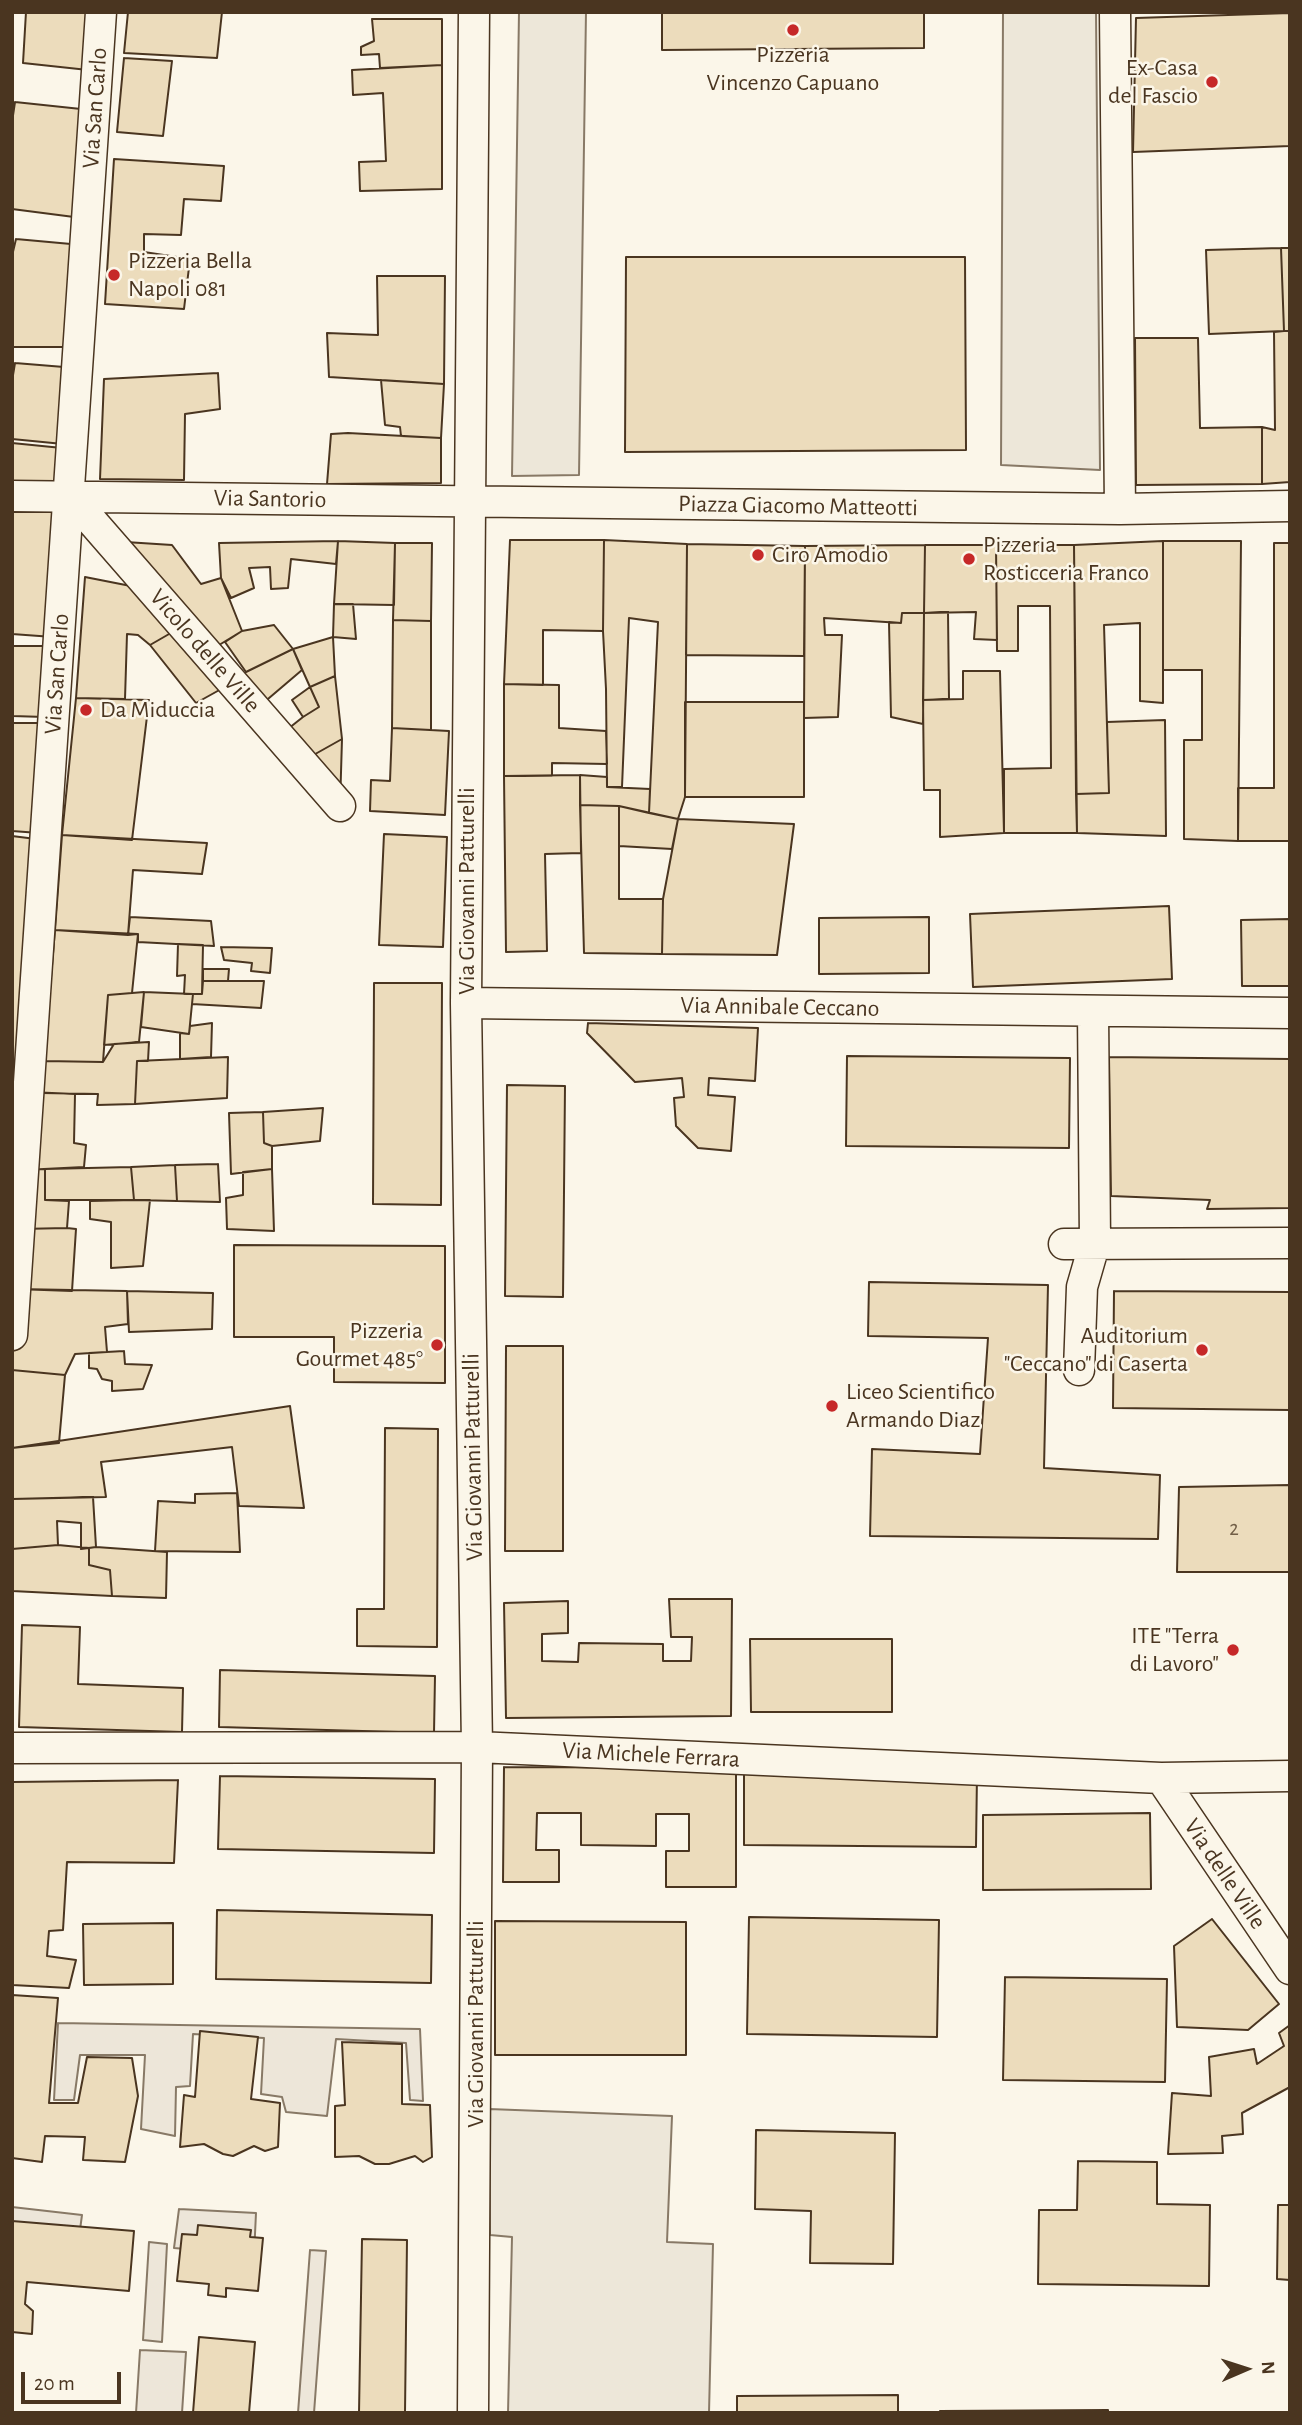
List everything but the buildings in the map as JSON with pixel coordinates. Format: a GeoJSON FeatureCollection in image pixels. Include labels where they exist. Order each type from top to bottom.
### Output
{"type":"FeatureCollection","features":[{"type":"Feature","properties":{"kind":"street","name":"Via San Carlo"},"geometry":{"type":"LineString","coordinates":[[12,1335],[101,12]]}},
{"type":"Feature","properties":{"kind":"street"},"geometry":{"type":"LineString","coordinates":[[470,502],[474,12]]}},
{"type":"Feature","properties":{"kind":"street"},"geometry":{"type":"LineString","coordinates":[[1115,12],[1120,509]]}},
{"type":"Feature","properties":{"kind":"street","name":"Via Santorio"},"geometry":{"type":"LineString","coordinates":[[12,496],[470,502]]}},
{"type":"Feature","properties":{"kind":"street","name":"Vicolo delle Ville"},"geometry":{"type":"LineString","coordinates":[[70,496],[340,806]]}},
{"type":"Feature","properties":{"kind":"street","name":"Piazza Giacomo Matteotti"},"geometry":{"type":"LineString","coordinates":[[470,502],[1120,509],[1290,506]]}},
{"type":"Feature","properties":{"kind":"street","name":"Via Giovanni Patturelli"},"geometry":{"type":"LineString","coordinates":[[470,502],[466,1003],[477,1747],[473,2413]]}},
{"type":"Feature","properties":{"kind":"street","name":"Via Annibale Ceccano"},"geometry":{"type":"LineString","coordinates":[[466,1003],[1290,1013]]}},
{"type":"Feature","properties":{"kind":"street"},"geometry":{"type":"LineString","coordinates":[[1079,1370],[1082,1287],[1095,1242],[1093,1011]]}},
{"type":"Feature","properties":{"kind":"street"},"geometry":{"type":"LineString","coordinates":[[1065,1244],[1290,1242]]}},
{"type":"Feature","properties":{"kind":"street","name":"Via Michele Ferrara"},"geometry":{"type":"LineString","coordinates":[[12,1748],[477,1747],[1161,1778],[1290,1776]]}},
{"type":"Feature","properties":{"kind":"street","name":"Via delle Ville"},"geometry":{"type":"LineString","coordinates":[[1161,1778],[1290,1969]]}},
{"type":"Feature","properties":{"kind":"shaded area"},"geometry":{"type":"Polygon","coordinates":[[[519,12],[586,12],[579,475],[512,476],[519,12]]]}},
{"type":"Feature","properties":{"kind":"shaded area"},"geometry":{"type":"Polygon","coordinates":[[[1003,12],[1096,12],[1100,470],[1001,465],[1003,12]]]}},
{"type":"Feature","properties":{"kind":"shaded area"},"geometry":{"type":"Polygon","coordinates":[[[58,2023],[420,2029],[423,2101],[410,2100],[406,2043],[336,2039],[327,2116],[286,2112],[282,2097],[261,2094],[264,2038],[193,2034],[190,2086],[176,2087],[175,2136],[141,2129],[145,2055],[80,2055],[74,2100],[54,2100],[58,2023]]]}},
{"type":"Feature","properties":{"kind":"shaded area"},"geometry":{"type":"Polygon","coordinates":[[[489,2109],[672,2116],[667,2242],[713,2244],[709,2413],[508,2413],[512,2237],[490,2235],[489,2109]]]}},
{"type":"Feature","properties":{"kind":"shaded area"},"geometry":{"type":"Polygon","coordinates":[[[12,2207],[82,2215],[77,2252],[12,2248],[12,2207]]]}},
{"type":"Feature","properties":{"kind":"shaded area"},"geometry":{"type":"Polygon","coordinates":[[[179,2209],[256,2213],[254,2255],[174,2248],[179,2209]]]}},
{"type":"Feature","properties":{"kind":"shaded area"},"geometry":{"type":"Polygon","coordinates":[[[149,2242],[167,2244],[162,2342],[143,2340],[149,2242]]]}},
{"type":"Feature","properties":{"kind":"shaded area"},"geometry":{"type":"Polygon","coordinates":[[[310,2250],[326,2251],[314,2413],[298,2413],[310,2250]]]}},
{"type":"Feature","properties":{"kind":"shaded area"},"geometry":{"type":"Polygon","coordinates":[[[140,2350],[186,2352],[182,2413],[136,2413],[140,2350]]]}},
{"type":"Feature","properties":{"kind":"place","name":"Pizzeria Vincenzo Capuano"},"geometry":{"type":"Point","coordinates":[793,30]}},
{"type":"Feature","properties":{"kind":"place","name":"Ex-Casa del Fascio"},"geometry":{"type":"Point","coordinates":[1212,82]}},
{"type":"Feature","properties":{"kind":"place","name":"Pizzeria Bella Napoli 081"},"geometry":{"type":"Point","coordinates":[114,275]}},
{"type":"Feature","properties":{"kind":"place","name":"Ciro Amodio"},"geometry":{"type":"Point","coordinates":[758,555]}},
{"type":"Feature","properties":{"kind":"place","name":"Pizzeria Rosticceria Franco"},"geometry":{"type":"Point","coordinates":[969,559]}},
{"type":"Feature","properties":{"kind":"place","name":"Da Miduccia"},"geometry":{"type":"Point","coordinates":[86,710]}},
{"type":"Feature","properties":{"kind":"place","name":"Pizzeria Gourmet 485°"},"geometry":{"type":"Point","coordinates":[437,1345]}},
{"type":"Feature","properties":{"kind":"place","name":"Auditorium \"Ceccano\" di Caserta"},"geometry":{"type":"Point","coordinates":[1202,1350]}},
{"type":"Feature","properties":{"kind":"place","name":"Liceo Scientifico Armando Diaz"},"geometry":{"type":"Point","coordinates":[832,1406]}},
{"type":"Feature","properties":{"kind":"place","name":"ITE \"Terra di Lavoro\""},"geometry":{"type":"Point","coordinates":[1233,1650]}}]}
